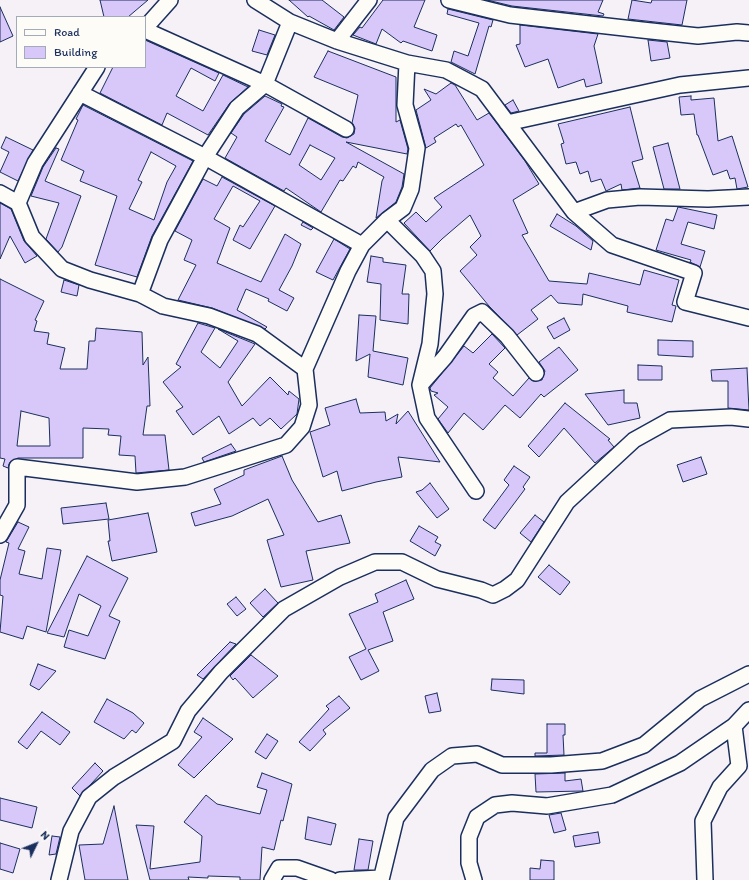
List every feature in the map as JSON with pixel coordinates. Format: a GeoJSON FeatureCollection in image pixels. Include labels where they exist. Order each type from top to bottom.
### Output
{"type":"FeatureCollection","features":[{"type":"Feature","properties":{"kind":"street"},"geometry":{"type":"LineString","coordinates":[[146,28],[170,0]]}},
{"type":"Feature","properties":{"kind":"street"},"geometry":{"type":"LineString","coordinates":[[257,0],[290,22],[337,41],[407,63],[446,70],[482,89],[574,212],[612,245],[694,273],[685,302],[749,318]]}},
{"type":"Feature","properties":{"kind":"street"},"geometry":{"type":"LineString","coordinates":[[337,41],[369,0]]}},
{"type":"Feature","properties":{"kind":"street"},"geometry":{"type":"LineString","coordinates":[[449,0],[510,15],[642,30],[698,36],[737,32],[749,33]]}},
{"type":"Feature","properties":{"kind":"street"},"geometry":{"type":"LineString","coordinates":[[140,294],[160,240],[205,157],[237,108],[265,84],[290,22]]}},
{"type":"Feature","properties":{"kind":"street"},"geometry":{"type":"LineString","coordinates":[[146,29],[265,84],[346,129]]}},
{"type":"Feature","properties":{"kind":"street"},"geometry":{"type":"LineString","coordinates":[[0,534],[16,505],[18,467],[137,482],[185,477],[286,445],[302,427],[309,405],[305,369],[348,271],[362,246],[387,220],[403,208],[411,189],[417,148],[405,105],[407,63]]}},
{"type":"Feature","properties":{"kind":"street"},"geometry":{"type":"LineString","coordinates":[[18,203],[35,163],[96,68]]}},
{"type":"Feature","properties":{"kind":"street"},"geometry":{"type":"LineString","coordinates":[[507,123],[680,85],[749,78]]}},
{"type":"Feature","properties":{"kind":"street"},"geometry":{"type":"LineString","coordinates":[[80,92],[205,157],[362,246]]}},
{"type":"Feature","properties":{"kind":"street"},"geometry":{"type":"LineString","coordinates":[[0,193],[18,203],[32,236],[62,269],[90,280],[140,294],[163,306],[209,316],[257,334],[305,369]]}},
{"type":"Feature","properties":{"kind":"street"},"geometry":{"type":"LineString","coordinates":[[574,212],[607,200],[640,197],[708,199],[749,197]]}},
{"type":"Feature","properties":{"kind":"street"},"geometry":{"type":"LineString","coordinates":[[387,220],[423,256],[433,271],[435,294],[430,344],[420,385],[427,418],[476,491]]}},
{"type":"Feature","properties":{"kind":"street"},"geometry":{"type":"LineString","coordinates":[[420,385],[445,358],[474,316],[482,312],[507,336],[536,374]]}},
{"type":"Feature","properties":{"kind":"street"},"geometry":{"type":"LineString","coordinates":[[59,880],[71,830],[89,797],[114,777],[173,741],[188,711],[221,672],[284,609],[340,577],[375,562],[402,562],[437,579],[481,590],[493,595],[505,589],[517,580],[567,502],[634,440],[670,420],[731,417],[749,418]]}},
{"type":"Feature","properties":{"kind":"street"},"geometry":{"type":"LineString","coordinates":[[340,880],[381,879],[396,818],[432,770],[452,756],[477,754],[502,765],[551,765],[602,761],[644,745],[700,699],[749,674]]}},
{"type":"Feature","properties":{"kind":"street"},"geometry":{"type":"LineString","coordinates":[[474,880],[469,863],[469,837],[477,818],[495,805],[512,804],[547,806],[612,795],[680,763],[734,726],[749,710]]}},
{"type":"Feature","properties":{"kind":"street"},"geometry":{"type":"LineString","coordinates":[[705,880],[703,821],[720,787],[739,766],[734,726]]}},
{"type":"Feature","properties":{"kind":"street"},"geometry":{"type":"LineString","coordinates":[[272,880],[279,868],[297,868],[330,880]]}},
{"type":"Feature","properties":{"kind":"building"},"geometry":{"type":"Polygon","coordinates":[[[100,0],[148,0],[129,16],[104,16],[100,0]]]}},
{"type":"Feature","properties":{"kind":"building"},"geometry":{"type":"Polygon","coordinates":[[[289,0],[322,0],[344,17],[334,30],[309,16],[308,17],[289,0]]]}},
{"type":"Feature","properties":{"kind":"building"},"geometry":{"type":"Polygon","coordinates":[[[383,0],[425,0],[414,27],[437,35],[432,51],[403,41],[401,43],[382,29],[376,44],[353,35],[360,27],[362,28],[383,0]]]}},
{"type":"Feature","properties":{"kind":"building"},"geometry":{"type":"Polygon","coordinates":[[[487,0],[603,0],[598,12],[604,14],[603,16],[512,6],[487,0]]]}},
{"type":"Feature","properties":{"kind":"building"},"geometry":{"type":"Polygon","coordinates":[[[632,0],[651,3],[652,0],[687,0],[682,25],[628,19],[632,0]]]}},
{"type":"Feature","properties":{"kind":"building"},"geometry":{"type":"Polygon","coordinates":[[[0,7],[13,36],[0,42],[0,7]]]}},
{"type":"Feature","properties":{"kind":"building"},"geometry":{"type":"Polygon","coordinates":[[[448,9],[493,20],[491,27],[489,26],[475,74],[451,62],[454,51],[468,56],[479,23],[447,14],[448,9]]]}},
{"type":"Feature","properties":{"kind":"building"},"geometry":{"type":"Polygon","coordinates":[[[520,25],[598,34],[594,46],[602,83],[586,87],[584,79],[558,88],[548,59],[525,67],[516,45],[520,44],[520,25]]]}},
{"type":"Feature","properties":{"kind":"building"},"geometry":{"type":"Polygon","coordinates":[[[259,30],[275,35],[267,55],[252,51],[259,30]]]}},
{"type":"Feature","properties":{"kind":"building"},"geometry":{"type":"Polygon","coordinates":[[[146,40],[219,73],[215,81],[191,68],[176,96],[203,111],[223,75],[248,87],[230,103],[208,135],[167,113],[162,125],[100,93],[112,68],[146,68],[146,40]]]}},
{"type":"Feature","properties":{"kind":"building"},"geometry":{"type":"Polygon","coordinates":[[[648,40],[667,42],[670,58],[651,61],[648,40]]]}},
{"type":"Feature","properties":{"kind":"building"},"geometry":{"type":"Polygon","coordinates":[[[328,51],[396,77],[396,122],[400,120],[408,149],[407,154],[346,142],[404,174],[402,187],[396,202],[376,218],[384,177],[358,162],[356,168],[353,166],[343,181],[340,180],[321,212],[286,188],[284,191],[225,158],[237,137],[231,133],[244,114],[265,96],[282,104],[281,106],[284,107],[265,141],[290,155],[308,118],[342,137],[347,138],[354,134],[355,128],[352,123],[358,95],[314,77],[328,51]],[[310,145],[299,165],[321,180],[335,158],[310,145]]]}},
{"type":"Feature","properties":{"kind":"building"},"geometry":{"type":"Polygon","coordinates":[[[451,83],[455,85],[477,120],[489,113],[525,161],[539,184],[513,200],[528,233],[522,235],[549,281],[587,284],[589,273],[640,285],[644,270],[679,280],[672,305],[676,306],[672,322],[627,312],[628,306],[583,294],[582,305],[558,303],[551,295],[531,310],[538,319],[517,335],[489,306],[460,271],[477,255],[470,247],[481,236],[470,215],[430,251],[404,223],[416,212],[426,222],[442,207],[434,198],[484,165],[461,125],[458,127],[456,124],[434,138],[436,142],[426,148],[416,110],[431,100],[424,89],[436,94],[451,83]]]}},
{"type":"Feature","properties":{"kind":"building"},"geometry":{"type":"Polygon","coordinates":[[[691,96],[691,100],[714,98],[718,141],[732,136],[748,187],[737,189],[735,178],[730,179],[727,170],[713,175],[697,135],[694,114],[681,115],[679,97],[691,96]]]}},
{"type":"Feature","properties":{"kind":"building"},"geometry":{"type":"Polygon","coordinates":[[[513,100],[519,111],[511,113],[505,105],[513,100]]]}},
{"type":"Feature","properties":{"kind":"building"},"geometry":{"type":"Polygon","coordinates":[[[83,105],[193,161],[152,236],[137,277],[95,265],[117,196],[80,181],[84,171],[61,160],[78,120],[76,119],[83,105]],[[151,152],[138,180],[142,182],[129,209],[154,220],[167,182],[176,166],[151,152]]]}},
{"type":"Feature","properties":{"kind":"building"},"geometry":{"type":"Polygon","coordinates":[[[630,107],[643,159],[632,162],[640,188],[622,190],[621,184],[606,191],[601,179],[591,182],[588,171],[580,174],[576,162],[566,164],[561,144],[564,143],[558,124],[630,107]]]}},
{"type":"Feature","properties":{"kind":"building"},"geometry":{"type":"Polygon","coordinates":[[[6,137],[33,150],[18,181],[0,172],[9,152],[1,148],[6,137]]]}},
{"type":"Feature","properties":{"kind":"building"},"geometry":{"type":"Polygon","coordinates":[[[668,143],[680,189],[664,189],[653,147],[668,143]]]}},
{"type":"Feature","properties":{"kind":"building"},"geometry":{"type":"Polygon","coordinates":[[[56,148],[59,149],[45,181],[81,196],[62,247],[58,252],[46,239],[59,203],[31,196],[43,167],[56,148]]]}},
{"type":"Feature","properties":{"kind":"building"},"geometry":{"type":"Polygon","coordinates":[[[222,177],[275,206],[250,249],[233,240],[240,225],[243,227],[260,201],[233,186],[214,219],[230,228],[217,263],[261,282],[285,234],[301,244],[292,266],[279,290],[294,298],[287,311],[268,301],[269,299],[246,289],[237,310],[267,327],[265,329],[212,308],[178,300],[196,265],[184,260],[192,240],[175,231],[203,179],[217,186],[222,177]]]}},
{"type":"Feature","properties":{"kind":"building"},"geometry":{"type":"Polygon","coordinates":[[[0,203],[11,209],[24,241],[37,256],[25,263],[10,236],[0,259],[0,203]]]}},
{"type":"Feature","properties":{"kind":"building"},"geometry":{"type":"Polygon","coordinates":[[[678,207],[717,215],[714,229],[688,222],[681,244],[705,251],[700,267],[690,262],[691,260],[656,250],[666,219],[673,221],[678,207]]]}},
{"type":"Feature","properties":{"kind":"building"},"geometry":{"type":"Polygon","coordinates":[[[557,214],[576,226],[593,241],[591,250],[550,226],[557,214]]]}},
{"type":"Feature","properties":{"kind":"building"},"geometry":{"type":"Polygon","coordinates":[[[303,222],[313,228],[311,230],[301,225],[303,222]]]}},
{"type":"Feature","properties":{"kind":"building"},"geometry":{"type":"Polygon","coordinates":[[[334,239],[350,249],[333,280],[316,272],[334,239]]]}},
{"type":"Feature","properties":{"kind":"building"},"geometry":{"type":"Polygon","coordinates":[[[371,256],[383,258],[383,262],[406,265],[402,294],[409,294],[408,324],[380,320],[381,284],[367,282],[371,256]]]}},
{"type":"Feature","properties":{"kind":"building"},"geometry":{"type":"Polygon","coordinates":[[[0,279],[44,301],[35,320],[37,321],[34,331],[49,333],[47,344],[65,348],[60,369],[87,369],[89,341],[95,341],[96,328],[142,332],[143,365],[148,357],[150,406],[147,406],[143,435],[165,435],[169,470],[136,473],[135,456],[119,455],[121,436],[108,435],[109,429],[83,428],[83,458],[18,458],[10,462],[8,468],[3,466],[5,459],[0,458],[0,279]],[[21,411],[17,446],[50,446],[49,418],[21,411]]]}},
{"type":"Feature","properties":{"kind":"building"},"geometry":{"type":"Polygon","coordinates":[[[64,280],[79,285],[77,296],[61,292],[64,280]]]}},
{"type":"Feature","properties":{"kind":"building"},"geometry":{"type":"Polygon","coordinates":[[[359,315],[376,316],[373,351],[408,358],[403,385],[368,377],[370,354],[356,361],[359,315]]]}},
{"type":"Feature","properties":{"kind":"building"},"geometry":{"type":"Polygon","coordinates":[[[564,318],[570,330],[554,339],[547,327],[564,318]]]}},
{"type":"Feature","properties":{"kind":"building"},"geometry":{"type":"Polygon","coordinates":[[[198,323],[215,328],[201,352],[220,368],[238,341],[218,329],[255,344],[228,382],[242,406],[270,377],[288,395],[289,391],[299,399],[297,414],[281,429],[270,418],[260,426],[253,418],[229,434],[219,416],[193,435],[176,411],[183,407],[163,382],[181,367],[176,364],[198,323]]]}},
{"type":"Feature","properties":{"kind":"building"},"geometry":{"type":"Polygon","coordinates":[[[492,334],[505,348],[489,364],[498,372],[493,378],[513,396],[529,378],[533,381],[542,380],[545,371],[539,362],[559,347],[578,370],[544,397],[541,394],[520,418],[505,405],[483,430],[464,413],[448,433],[438,419],[448,407],[434,395],[438,393],[431,391],[430,388],[464,346],[473,353],[492,334]]]}},
{"type":"Feature","properties":{"kind":"building"},"geometry":{"type":"Polygon","coordinates":[[[658,340],[693,341],[693,357],[658,355],[658,340]]]}},
{"type":"Feature","properties":{"kind":"building"},"geometry":{"type":"Polygon","coordinates":[[[638,365],[662,366],[662,380],[638,380],[638,365]]]}},
{"type":"Feature","properties":{"kind":"building"},"geometry":{"type":"Polygon","coordinates":[[[747,368],[749,410],[728,408],[728,381],[712,381],[711,370],[747,368]]]}},
{"type":"Feature","properties":{"kind":"building"},"geometry":{"type":"Polygon","coordinates":[[[624,390],[624,403],[637,403],[640,418],[608,425],[585,394],[624,390]]]}},
{"type":"Feature","properties":{"kind":"building"},"geometry":{"type":"Polygon","coordinates":[[[356,399],[360,413],[385,412],[386,421],[398,414],[396,424],[408,411],[440,462],[398,457],[402,477],[342,491],[337,471],[323,477],[310,432],[330,425],[325,408],[356,399]]]}},
{"type":"Feature","properties":{"kind":"building"},"geometry":{"type":"Polygon","coordinates":[[[565,403],[610,439],[608,440],[614,447],[595,463],[564,428],[539,457],[528,446],[565,403]]]}},
{"type":"Feature","properties":{"kind":"building"},"geometry":{"type":"Polygon","coordinates":[[[231,444],[236,451],[204,462],[202,458],[231,444]]]}},
{"type":"Feature","properties":{"kind":"building"},"geometry":{"type":"Polygon","coordinates":[[[282,456],[292,480],[318,522],[341,515],[350,543],[306,551],[313,580],[281,587],[267,540],[284,535],[268,499],[232,516],[195,526],[191,513],[221,504],[214,489],[244,475],[244,470],[282,456]]]}},
{"type":"Feature","properties":{"kind":"building"},"geometry":{"type":"Polygon","coordinates":[[[701,457],[707,474],[683,482],[677,465],[701,457]]]}},
{"type":"Feature","properties":{"kind":"building"},"geometry":{"type":"Polygon","coordinates":[[[514,466],[530,477],[523,487],[525,489],[495,529],[483,520],[509,485],[504,480],[514,466]]]}},
{"type":"Feature","properties":{"kind":"building"},"geometry":{"type":"Polygon","coordinates":[[[430,483],[449,509],[437,518],[416,492],[422,490],[430,483]]]}},
{"type":"Feature","properties":{"kind":"building"},"geometry":{"type":"Polygon","coordinates":[[[106,503],[109,519],[63,524],[61,508],[106,503]]]}},
{"type":"Feature","properties":{"kind":"building"},"geometry":{"type":"Polygon","coordinates":[[[148,513],[157,552],[112,561],[108,541],[110,541],[108,520],[148,513]]]}},
{"type":"Feature","properties":{"kind":"building"},"geometry":{"type":"Polygon","coordinates":[[[535,515],[544,522],[531,542],[520,533],[535,515]]]}},
{"type":"Feature","properties":{"kind":"building"},"geometry":{"type":"Polygon","coordinates":[[[18,522],[29,527],[18,549],[25,551],[19,574],[42,579],[47,548],[61,550],[46,632],[27,626],[23,639],[0,632],[3,596],[0,595],[0,580],[9,543],[6,542],[18,522]]]}},
{"type":"Feature","properties":{"kind":"building"},"geometry":{"type":"Polygon","coordinates":[[[419,526],[438,537],[435,542],[441,545],[435,556],[410,541],[419,526]]]}},
{"type":"Feature","properties":{"kind":"building"},"geometry":{"type":"Polygon","coordinates":[[[87,556],[128,578],[109,616],[120,621],[105,659],[64,647],[69,630],[88,636],[101,606],[79,594],[64,637],[47,633],[87,556]]]}},
{"type":"Feature","properties":{"kind":"building"},"geometry":{"type":"Polygon","coordinates":[[[549,565],[570,582],[560,595],[538,577],[549,565]]]}},
{"type":"Feature","properties":{"kind":"building"},"geometry":{"type":"Polygon","coordinates":[[[406,580],[414,599],[383,612],[393,641],[368,650],[379,671],[361,680],[349,657],[366,649],[349,614],[378,602],[375,594],[406,580]]]}},
{"type":"Feature","properties":{"kind":"building"},"geometry":{"type":"Polygon","coordinates":[[[265,589],[278,603],[263,617],[250,603],[265,589]]]}},
{"type":"Feature","properties":{"kind":"building"},"geometry":{"type":"Polygon","coordinates":[[[236,597],[246,609],[237,616],[227,604],[236,597]]]}},
{"type":"Feature","properties":{"kind":"building"},"geometry":{"type":"Polygon","coordinates":[[[230,642],[236,644],[203,679],[197,675],[230,642]]]}},
{"type":"Feature","properties":{"kind":"building"},"geometry":{"type":"Polygon","coordinates":[[[251,655],[278,676],[253,698],[235,678],[233,680],[230,676],[251,655]]]}},
{"type":"Feature","properties":{"kind":"building"},"geometry":{"type":"Polygon","coordinates":[[[38,664],[56,671],[39,690],[30,685],[38,664]]]}},
{"type":"Feature","properties":{"kind":"building"},"geometry":{"type":"Polygon","coordinates":[[[492,679],[524,680],[524,694],[491,690],[492,679]]]}},
{"type":"Feature","properties":{"kind":"building"},"geometry":{"type":"Polygon","coordinates":[[[437,693],[441,711],[429,713],[425,696],[437,693]]]}},
{"type":"Feature","properties":{"kind":"building"},"geometry":{"type":"Polygon","coordinates":[[[339,696],[350,708],[323,730],[326,734],[310,751],[299,742],[329,709],[326,706],[339,696]]]}},
{"type":"Feature","properties":{"kind":"building"},"geometry":{"type":"Polygon","coordinates":[[[107,699],[133,713],[144,723],[136,733],[132,730],[124,739],[94,722],[107,699]]]}},
{"type":"Feature","properties":{"kind":"building"},"geometry":{"type":"Polygon","coordinates":[[[42,712],[70,732],[60,745],[41,731],[27,749],[18,742],[42,712]]]}},
{"type":"Feature","properties":{"kind":"building"},"geometry":{"type":"Polygon","coordinates":[[[203,718],[233,739],[194,778],[178,765],[202,737],[194,732],[203,718]]]}},
{"type":"Feature","properties":{"kind":"building"},"geometry":{"type":"Polygon","coordinates":[[[547,724],[565,724],[565,735],[563,735],[564,755],[535,756],[535,753],[547,753],[547,724]]]}},
{"type":"Feature","properties":{"kind":"building"},"geometry":{"type":"Polygon","coordinates":[[[267,734],[278,741],[266,759],[255,752],[267,734]]]}},
{"type":"Feature","properties":{"kind":"building"},"geometry":{"type":"Polygon","coordinates":[[[95,763],[103,771],[80,796],[72,788],[95,763]]]}},
{"type":"Feature","properties":{"kind":"building"},"geometry":{"type":"Polygon","coordinates":[[[262,773],[292,784],[274,850],[262,847],[260,880],[240,880],[240,877],[208,876],[208,878],[188,877],[189,880],[150,880],[136,825],[154,826],[150,869],[200,862],[202,836],[184,822],[206,795],[217,804],[260,814],[267,790],[257,787],[262,773]]]}},
{"type":"Feature","properties":{"kind":"building"},"geometry":{"type":"Polygon","coordinates":[[[565,773],[565,781],[581,779],[583,791],[536,792],[535,774],[565,773]]]}},
{"type":"Feature","properties":{"kind":"building"},"geometry":{"type":"Polygon","coordinates":[[[0,798],[37,807],[32,828],[0,820],[0,798]]]}},
{"type":"Feature","properties":{"kind":"building"},"geometry":{"type":"Polygon","coordinates":[[[114,806],[128,880],[85,880],[79,845],[103,844],[114,806]]]}},
{"type":"Feature","properties":{"kind":"building"},"geometry":{"type":"Polygon","coordinates":[[[561,813],[566,830],[554,833],[549,815],[561,813]]]}},
{"type":"Feature","properties":{"kind":"building"},"geometry":{"type":"Polygon","coordinates":[[[308,817],[336,824],[331,845],[305,839],[308,817]]]}},
{"type":"Feature","properties":{"kind":"building"},"geometry":{"type":"Polygon","coordinates":[[[598,832],[600,843],[575,847],[573,836],[598,832]]]}},
{"type":"Feature","properties":{"kind":"building"},"geometry":{"type":"Polygon","coordinates":[[[52,836],[60,837],[56,854],[49,855],[52,836]]]}},
{"type":"Feature","properties":{"kind":"building"},"geometry":{"type":"Polygon","coordinates":[[[359,839],[373,841],[368,870],[354,870],[359,839]]]}},
{"type":"Feature","properties":{"kind":"building"},"geometry":{"type":"Polygon","coordinates":[[[0,843],[20,849],[13,873],[0,869],[0,843]]]}},
{"type":"Feature","properties":{"kind":"building"},"geometry":{"type":"Polygon","coordinates":[[[541,860],[554,861],[554,880],[530,880],[530,868],[540,869],[541,860]]]}}]}
